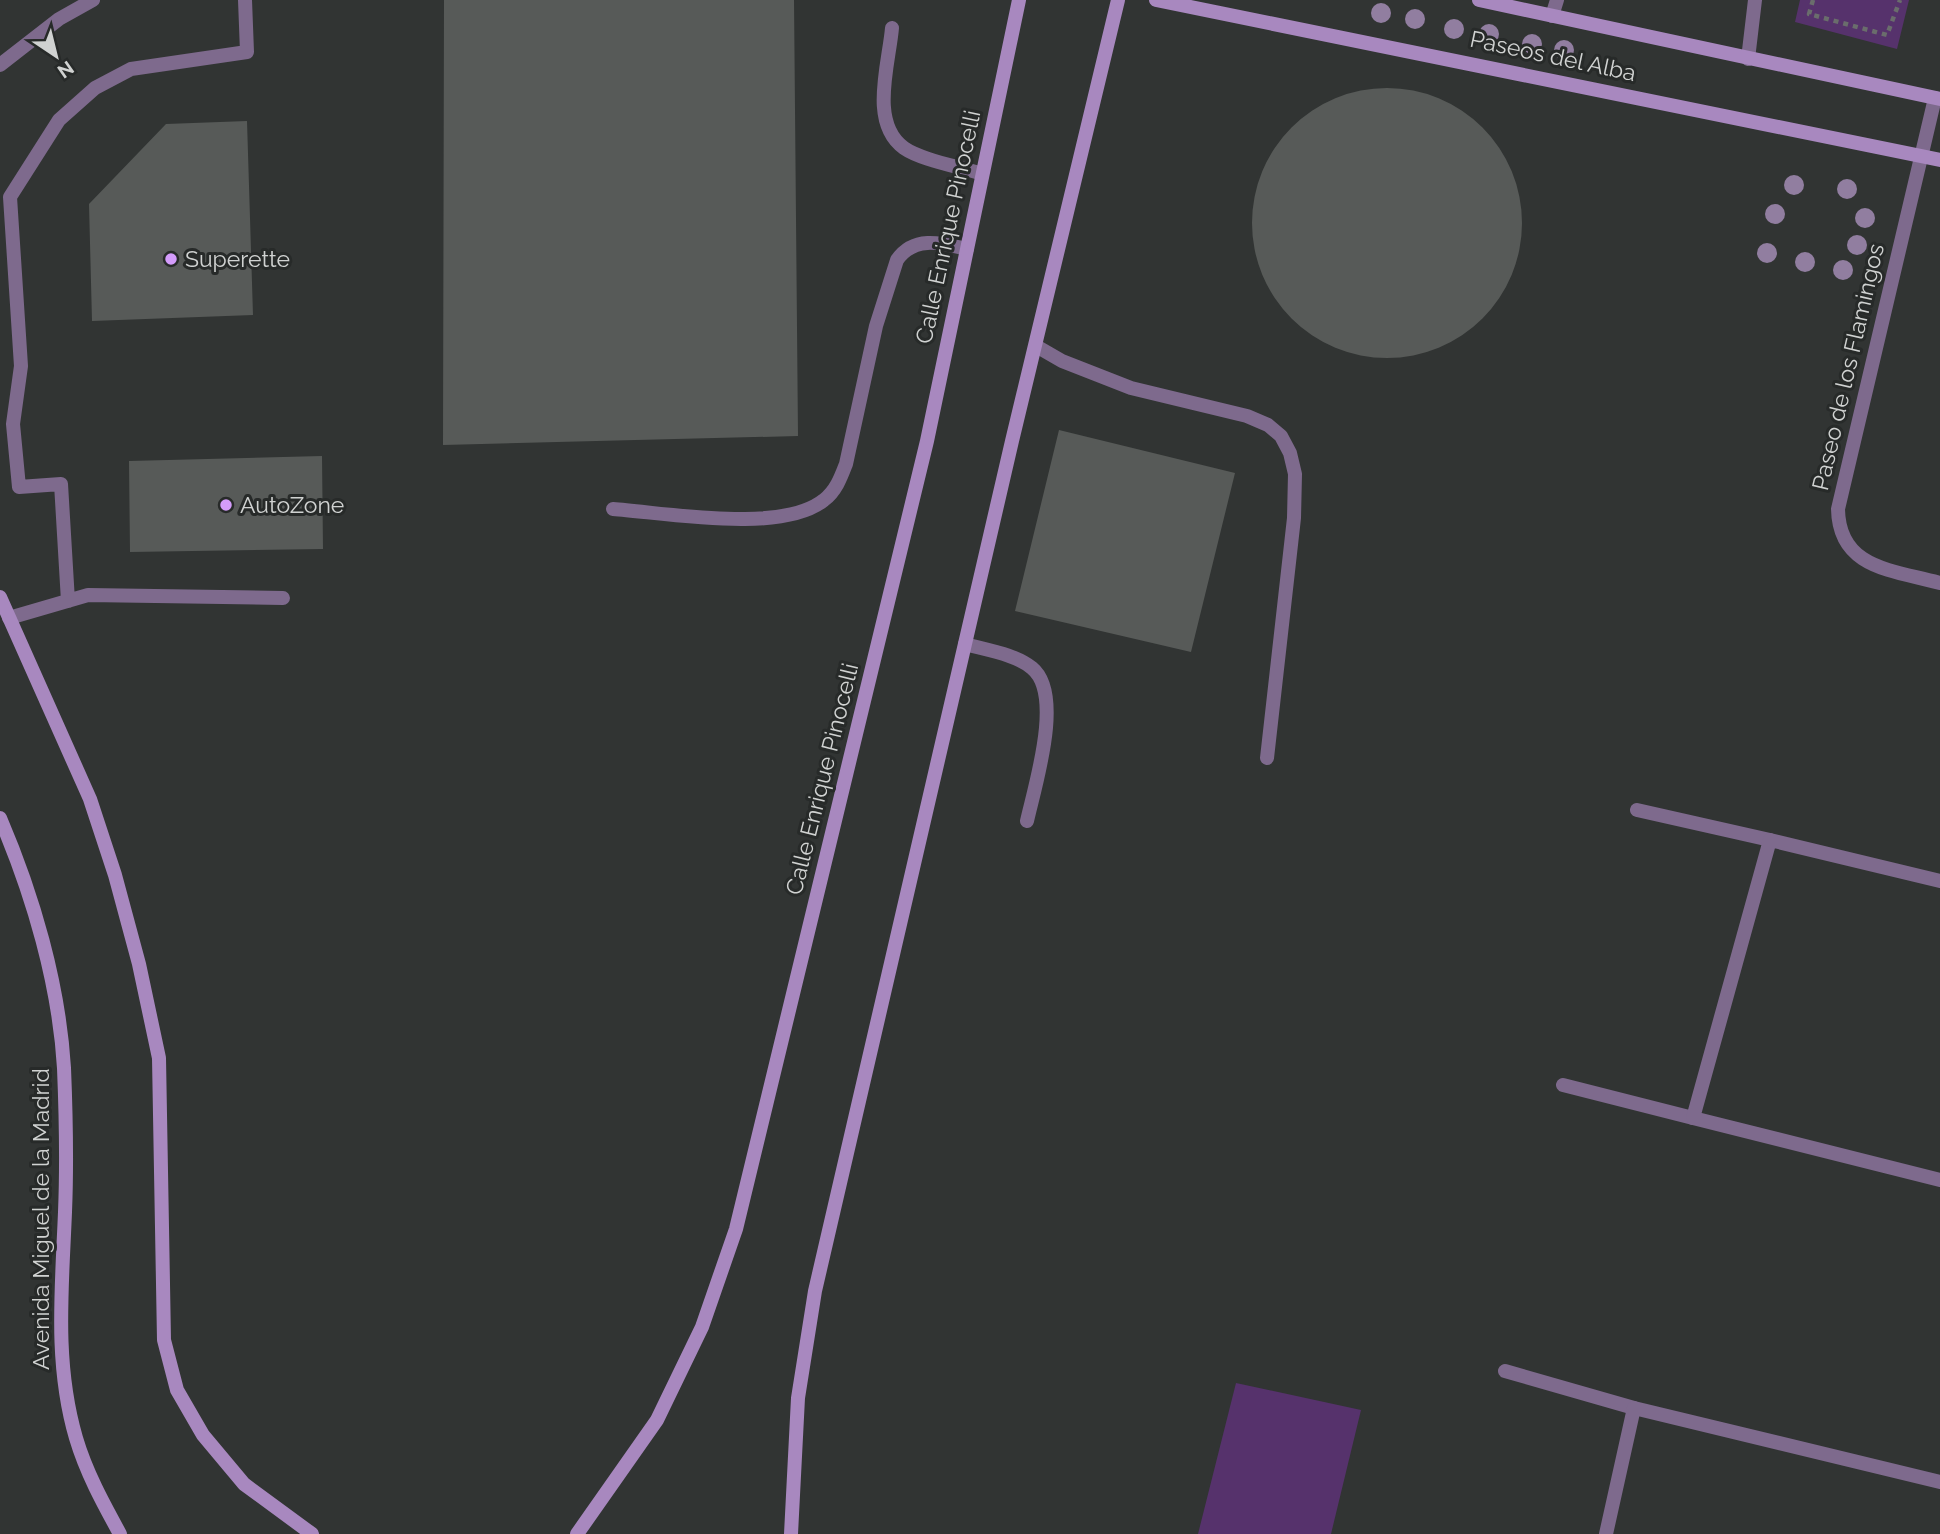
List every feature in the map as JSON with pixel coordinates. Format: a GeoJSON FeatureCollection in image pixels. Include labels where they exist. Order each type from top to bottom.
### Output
{"type":"FeatureCollection","features":[{"type":"Feature","properties":{"kind":"main road","name":"Calle Enrique Pinocelli"},"geometry":{"type":"LineString","coordinates":[[577,1534],[657,1419],[702,1327],[736,1229],[927,440],[1019,0]]}},
{"type":"Feature","properties":{"kind":"main road"},"geometry":{"type":"LineString","coordinates":[[792,1534],[798,1398],[815,1291],[1118,0]]}},
{"type":"Feature","properties":{"kind":"main road","name":"Paseos del Alba"},"geometry":{"type":"LineString","coordinates":[[1156,0],[1940,160]]}},
{"type":"Feature","properties":{"kind":"main road","name":"Paseos del Alba"},"geometry":{"type":"LineString","coordinates":[[1479,0],[1937,99]]}},
{"type":"Feature","properties":{"kind":"main road"},"geometry":{"type":"LineString","coordinates":[[0,597],[90,799],[115,875],[139,964],[159,1058],[164,1340],[177,1390],[203,1435],[244,1484],[312,1534]]}},
{"type":"Feature","properties":{"kind":"main road","name":"Avenida Miguel de la Madrid"},"geometry":{"type":"LineString","coordinates":[[0,818],[35,918],[53,994],[64,1065],[66,1145],[60,1341],[65,1385],[76,1438],[98,1494],[120,1534]]}},
{"type":"Feature","properties":{"kind":"street"},"geometry":{"type":"LineString","coordinates":[[0,65],[59,19],[93,0]]}},
{"type":"Feature","properties":{"kind":"street"},"geometry":{"type":"LineString","coordinates":[[68,601],[61,484],[19,487],[13,424],[21,366],[7,251],[10,197],[29,162],[59,120],[95,88],[131,69],[247,52],[245,0]]}},
{"type":"Feature","properties":{"kind":"street"},"geometry":{"type":"LineString","coordinates":[[1552,16],[1556,0]]}},
{"type":"Feature","properties":{"kind":"street"},"geometry":{"type":"LineString","coordinates":[[1748,59],[1755,0]]}},
{"type":"Feature","properties":{"kind":"street"},"geometry":{"type":"LineString","coordinates":[[892,28],[883,118],[891,135],[905,149],[982,174]]}},
{"type":"Feature","properties":{"kind":"street","name":"Paseo de los Flamingos"},"geometry":{"type":"LineString","coordinates":[[1937,99],[1850,444],[1838,519],[1844,540],[1858,557],[1874,565],[1940,583]]}},
{"type":"Feature","properties":{"kind":"street"},"geometry":{"type":"LineString","coordinates":[[613,509],[759,519],[788,517],[806,511],[825,499],[838,484],[846,464],[876,326],[897,260],[904,251],[918,244],[933,242],[967,248]]}},
{"type":"Feature","properties":{"kind":"street"},"geometry":{"type":"LineString","coordinates":[[1035,346],[1062,361],[1131,388],[1247,416],[1269,425],[1281,436],[1290,453],[1295,474],[1294,518],[1267,758]]}},
{"type":"Feature","properties":{"kind":"street"},"geometry":{"type":"LineString","coordinates":[[9,618],[88,595],[282,597]]}},
{"type":"Feature","properties":{"kind":"street"},"geometry":{"type":"LineString","coordinates":[[965,644],[1016,659],[1031,667],[1043,679],[1046,723],[1027,821]]}},
{"type":"Feature","properties":{"kind":"street"},"geometry":{"type":"LineString","coordinates":[[1637,810],[1770,839],[1940,881]]}},
{"type":"Feature","properties":{"kind":"street"},"geometry":{"type":"LineString","coordinates":[[1693,1118],[1770,839]]}},
{"type":"Feature","properties":{"kind":"street"},"geometry":{"type":"LineString","coordinates":[[1563,1085],[1940,1180]]}},
{"type":"Feature","properties":{"kind":"street"},"geometry":{"type":"LineString","coordinates":[[1505,1371],[1634,1408],[1940,1482]]}},
{"type":"Feature","properties":{"kind":"street"},"geometry":{"type":"LineString","coordinates":[[1606,1534],[1634,1408]]}},
{"type":"Feature","properties":{"kind":"path"},"geometry":{"type":"LineString","coordinates":[[1813,0],[1809,14],[1887,35],[1900,0]]}},
{"type":"Feature","properties":{"kind":"shaded area"},"geometry":{"type":"Polygon","coordinates":[[[1800,0],[1909,0],[1897,49],[1795,22],[1800,0]]]}},
{"type":"Feature","properties":{"kind":"shaded area"},"geometry":{"type":"Polygon","coordinates":[[[1236,1383],[1361,1410],[1331,1534],[1198,1534],[1236,1383]]]}},
{"type":"Feature","properties":{"kind":"building"},"geometry":{"type":"Polygon","coordinates":[[[444,0],[794,0],[798,436],[443,445],[444,0]]]}},
{"type":"Feature","properties":{"kind":"building"},"geometry":{"type":"Polygon","coordinates":[[[1400,88],[1439,98],[1483,127],[1512,171],[1520,197],[1520,249],[1512,275],[1483,319],[1439,348],[1400,358],[1374,358],[1335,348],[1323,342],[1301,328],[1282,309],[1262,275],[1254,249],[1252,210],[1262,171],[1268,159],[1282,137],[1301,118],[1335,98],[1361,90],[1400,88]]]}},
{"type":"Feature","properties":{"kind":"building","name":"Superette"},"geometry":{"type":"Polygon","coordinates":[[[247,121],[253,315],[92,321],[89,204],[166,124],[247,121]]]}},
{"type":"Feature","properties":{"kind":"building"},"geometry":{"type":"Polygon","coordinates":[[[1059,430],[1235,473],[1191,652],[1015,611],[1059,430]]]}},
{"type":"Feature","properties":{"kind":"building","name":"AutoZone"},"geometry":{"type":"Polygon","coordinates":[[[322,456],[323,549],[130,552],[129,461],[322,456]]]}},
{"type":"Feature","properties":{"kind":"place","name":"Superette"},"geometry":{"type":"Point","coordinates":[171,259]}},
{"type":"Feature","properties":{"kind":"place","name":"AutoZone"},"geometry":{"type":"Point","coordinates":[226,505]}}]}
